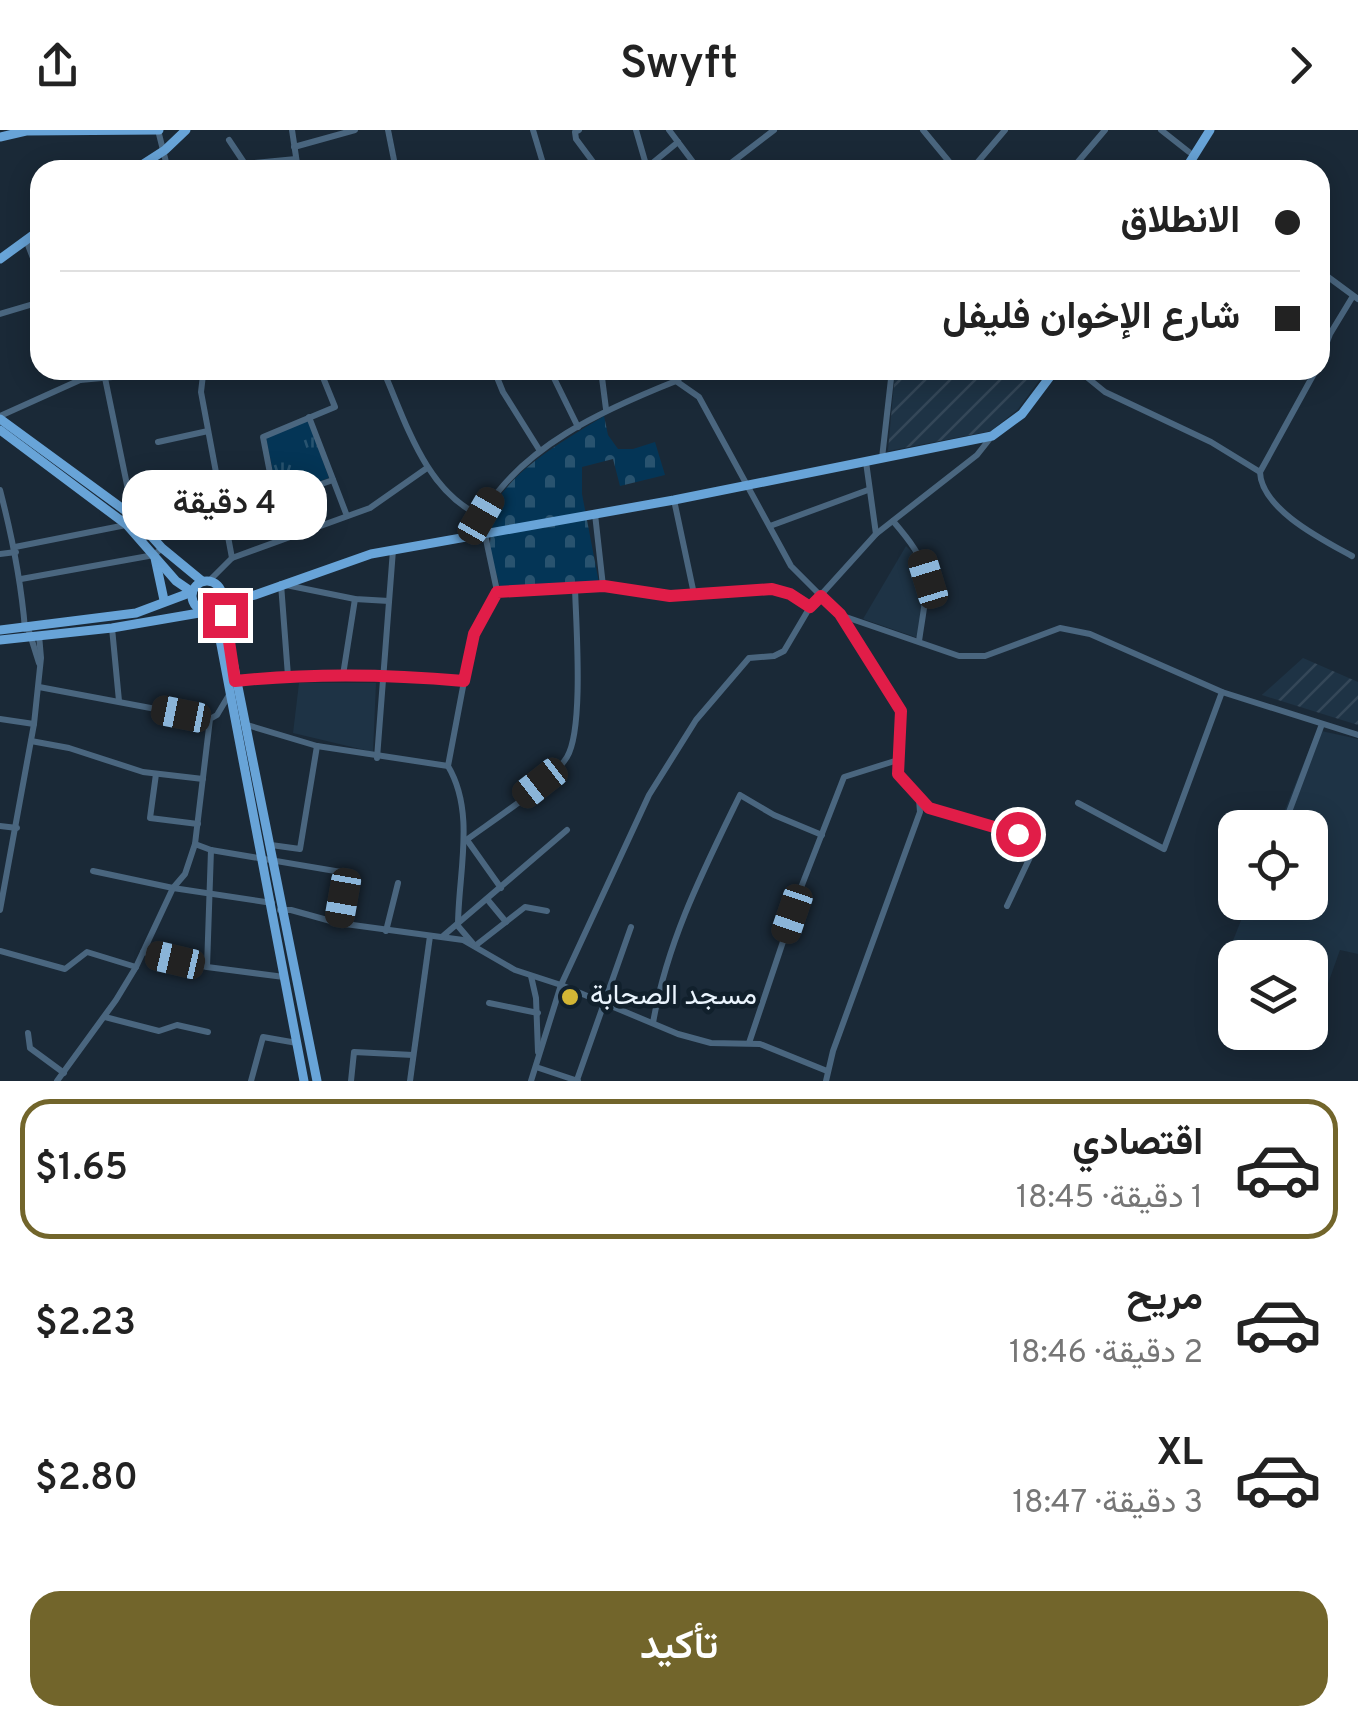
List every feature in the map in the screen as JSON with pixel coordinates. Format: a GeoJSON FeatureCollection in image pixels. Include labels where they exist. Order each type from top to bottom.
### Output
{"type":"FeatureCollection","features":[{"type":"Feature","properties":{"kind":"main road"},"geometry":{"type":"LineString","coordinates":[[0,137],[26,131],[159,130]]}},
{"type":"Feature","properties":{"kind":"main road"},"geometry":{"type":"LineString","coordinates":[[150,160],[186,130]]}},
{"type":"Feature","properties":{"kind":"main road"},"geometry":{"type":"LineString","coordinates":[[1186,160],[1206,130]]}},
{"type":"Feature","properties":{"kind":"main road"},"geometry":{"type":"LineString","coordinates":[[1187,160],[1206,130]]}},
{"type":"Feature","properties":{"kind":"main road"},"geometry":{"type":"LineString","coordinates":[[0,259],[30,236]]}},
{"type":"Feature","properties":{"kind":"main road"},"geometry":{"type":"LineString","coordinates":[[0,630],[112,628],[208,611],[221,602],[255,595],[393,550],[748,486],[992,436],[1022,414],[1047,380]]}},
{"type":"Feature","properties":{"kind":"main road"},"geometry":{"type":"LineString","coordinates":[[0,418],[130,521],[158,552],[176,581],[192,592],[194,606],[208,611],[218,629],[262,858],[317,1081]]}},
{"type":"Feature","properties":{"kind":"main road"},"geometry":{"type":"LineString","coordinates":[[0,430],[130,521]]}},
{"type":"Feature","properties":{"kind":"main road"},"geometry":{"type":"LineString","coordinates":[[158,552],[219,586],[235,681],[275,862],[286,977],[304,1081]]}},
{"type":"Feature","properties":{"kind":"main road"},"geometry":{"type":"LineString","coordinates":[[158,552],[164,600]]}},
{"type":"Feature","properties":{"kind":"main road"},"geometry":{"type":"LineString","coordinates":[[0,640],[136,612],[192,592],[205,581]]}},
{"type":"Feature","properties":{"kind":"street"},"geometry":{"type":"LineString","coordinates":[[159,130],[166,160]]}},
{"type":"Feature","properties":{"kind":"street"},"geometry":{"type":"LineString","coordinates":[[286,160],[296,159],[292,130]]}},
{"type":"Feature","properties":{"kind":"street"},"geometry":{"type":"LineString","coordinates":[[294,147],[354,130]]}},
{"type":"Feature","properties":{"kind":"street"},"geometry":{"type":"LineString","coordinates":[[388,130],[394,160]]}},
{"type":"Feature","properties":{"kind":"street"},"geometry":{"type":"LineString","coordinates":[[533,130],[542,160]]}},
{"type":"Feature","properties":{"kind":"street"},"geometry":{"type":"LineString","coordinates":[[579,130],[576,139],[592,160]]}},
{"type":"Feature","properties":{"kind":"street"},"geometry":{"type":"LineString","coordinates":[[636,130],[643,160]]}},
{"type":"Feature","properties":{"kind":"street"},"geometry":{"type":"LineString","coordinates":[[669,130],[692,160]]}},
{"type":"Feature","properties":{"kind":"street"},"geometry":{"type":"LineString","coordinates":[[735,160],[774,130]]}},
{"type":"Feature","properties":{"kind":"street"},"geometry":{"type":"LineString","coordinates":[[922,130],[948,160]]}},
{"type":"Feature","properties":{"kind":"street"},"geometry":{"type":"LineString","coordinates":[[979,160],[1005,130]]}},
{"type":"Feature","properties":{"kind":"street"},"geometry":{"type":"LineString","coordinates":[[1080,160],[1105,130]]}},
{"type":"Feature","properties":{"kind":"street"},"geometry":{"type":"LineString","coordinates":[[1161,130],[1190,152]]}},
{"type":"Feature","properties":{"kind":"street"},"geometry":{"type":"LineString","coordinates":[[229,140],[243,160]]}},
{"type":"Feature","properties":{"kind":"street"},"geometry":{"type":"LineString","coordinates":[[656,160],[678,142]]}},
{"type":"Feature","properties":{"kind":"street"},"geometry":{"type":"LineString","coordinates":[[26,239],[30,249]]}},
{"type":"Feature","properties":{"kind":"street"},"geometry":{"type":"LineString","coordinates":[[1330,278],[1356,298],[1330,334]]}},
{"type":"Feature","properties":{"kind":"street"},"geometry":{"type":"LineString","coordinates":[[0,314],[30,305]]}},
{"type":"Feature","properties":{"kind":"street"},"geometry":{"type":"LineString","coordinates":[[0,418],[80,380]]}},
{"type":"Feature","properties":{"kind":"street"},"geometry":{"type":"LineString","coordinates":[[0,554],[130,521],[129,497],[105,380]]}},
{"type":"Feature","properties":{"kind":"street"},"geometry":{"type":"LineString","coordinates":[[204,380],[201,392],[232,558]]}},
{"type":"Feature","properties":{"kind":"street"},"geometry":{"type":"LineString","coordinates":[[275,499],[263,436],[335,407],[324,380]]}},
{"type":"Feature","properties":{"kind":"street"},"geometry":{"type":"LineString","coordinates":[[388,380],[427,468],[462,508],[481,516]]}},
{"type":"Feature","properties":{"kind":"street"},"geometry":{"type":"LineString","coordinates":[[498,380],[540,451]]}},
{"type":"Feature","properties":{"kind":"street"},"geometry":{"type":"LineString","coordinates":[[555,380],[578,426]]}},
{"type":"Feature","properties":{"kind":"street"},"geometry":{"type":"LineString","coordinates":[[602,380],[606,409]]}},
{"type":"Feature","properties":{"kind":"street"},"geometry":{"type":"LineString","coordinates":[[882,458],[891,380]]}},
{"type":"Feature","properties":{"kind":"street"},"geometry":{"type":"LineString","coordinates":[[1090,380],[1105,392],[1211,442],[1260,472]]}},
{"type":"Feature","properties":{"kind":"street"},"geometry":{"type":"LineString","coordinates":[[1311,380],[1260,472],[1260,484],[1270,498],[1314,534],[1352,556]]}},
{"type":"Feature","properties":{"kind":"street"},"geometry":{"type":"LineString","coordinates":[[476,946],[460,931],[458,923],[465,841],[459,785],[448,766],[474,634],[497,592],[481,516],[493,496],[540,451],[606,409],[676,381],[699,397],[791,566],[840,614],[901,711],[898,774],[929,808],[1018,834],[1027,841],[1032,853],[1007,906]]}},
{"type":"Feature","properties":{"kind":"street"},"geometry":{"type":"LineString","coordinates":[[309,418],[347,516]]}},
{"type":"Feature","properties":{"kind":"street"},"geometry":{"type":"LineString","coordinates":[[158,442],[208,431]]}},
{"type":"Feature","properties":{"kind":"street"},"geometry":{"type":"LineString","coordinates":[[532,1081],[562,984],[649,795],[696,720],[750,658],[774,656],[784,650],[810,607],[876,534],[976,456],[992,436]]}},
{"type":"Feature","properties":{"kind":"street"},"geometry":{"type":"LineString","coordinates":[[866,462],[876,534]]}},
{"type":"Feature","properties":{"kind":"street"},"geometry":{"type":"LineString","coordinates":[[205,581],[232,558],[370,508],[427,468]]}},
{"type":"Feature","properties":{"kind":"street"},"geometry":{"type":"LineString","coordinates":[[129,497],[216,476]]}},
{"type":"Feature","properties":{"kind":"street"},"geometry":{"type":"LineString","coordinates":[[223,518],[333,480]]}},
{"type":"Feature","properties":{"kind":"street"},"geometry":{"type":"LineString","coordinates":[[0,490],[40,664],[34,724],[0,910]]}},
{"type":"Feature","properties":{"kind":"street"},"geometry":{"type":"LineString","coordinates":[[770,526],[868,490]]}},
{"type":"Feature","properties":{"kind":"street"},"geometry":{"type":"LineString","coordinates":[[674,500],[694,594]]}},
{"type":"Feature","properties":{"kind":"street"},"geometry":{"type":"LineString","coordinates":[[595,514],[604,586]]}},
{"type":"Feature","properties":{"kind":"street"},"geometry":{"type":"LineString","coordinates":[[893,521],[919,551],[928,579],[919,641]]}},
{"type":"Feature","properties":{"kind":"street"},"geometry":{"type":"LineString","coordinates":[[377,758],[393,550]]}},
{"type":"Feature","properties":{"kind":"street"},"geometry":{"type":"LineString","coordinates":[[21,579],[158,552]]}},
{"type":"Feature","properties":{"kind":"street"},"geometry":{"type":"LineString","coordinates":[[288,676],[281,584],[355,599],[389,600]]}},
{"type":"Feature","properties":{"kind":"street"},"geometry":{"type":"LineString","coordinates":[[497,592],[604,586],[670,596],[772,589],[790,594],[810,607]]}},
{"type":"Feature","properties":{"kind":"street"},"geometry":{"type":"LineString","coordinates":[[465,841],[567,757],[575,732],[575,588]]}},
{"type":"Feature","properties":{"kind":"street"},"geometry":{"type":"LineString","coordinates":[[344,675],[355,599]]}},
{"type":"Feature","properties":{"kind":"street"},"geometry":{"type":"LineString","coordinates":[[840,614],[960,656],[985,656],[1060,628],[1075,631],[1145,656],[1222,692],[1358,735]]}},
{"type":"Feature","properties":{"kind":"street"},"geometry":{"type":"LineString","coordinates":[[112,628],[119,701]]}},
{"type":"Feature","properties":{"kind":"street"},"geometry":{"type":"LineString","coordinates":[[235,681],[382,674],[464,681]]}},
{"type":"Feature","properties":{"kind":"street"},"geometry":{"type":"LineString","coordinates":[[39,687],[210,719],[217,715],[229,694]]}},
{"type":"Feature","properties":{"kind":"street"},"geometry":{"type":"LineString","coordinates":[[1078,802],[1164,849],[1222,692]]}},
{"type":"Feature","properties":{"kind":"street"},"geometry":{"type":"LineString","coordinates":[[0,718],[34,724]]}},
{"type":"Feature","properties":{"kind":"street"},"geometry":{"type":"LineString","coordinates":[[28,1033],[30,1048],[62,1079],[136,967],[173,888],[185,874],[195,844],[210,719]]}},
{"type":"Feature","properties":{"kind":"street"},"geometry":{"type":"LineString","coordinates":[[244,724],[317,746],[448,766]]}},
{"type":"Feature","properties":{"kind":"street"},"geometry":{"type":"LineString","coordinates":[[1289,810],[1322,724]]}},
{"type":"Feature","properties":{"kind":"street"},"geometry":{"type":"LineString","coordinates":[[31,742],[69,748],[156,774],[203,780]]}},
{"type":"Feature","properties":{"kind":"street"},"geometry":{"type":"LineString","coordinates":[[271,845],[300,849],[317,746]]}},
{"type":"Feature","properties":{"kind":"street"},"geometry":{"type":"LineString","coordinates":[[749,1043],[844,777],[898,760]]}},
{"type":"Feature","properties":{"kind":"street"},"geometry":{"type":"LineString","coordinates":[[156,774],[150,818],[198,824]]}},
{"type":"Feature","properties":{"kind":"street"},"geometry":{"type":"LineString","coordinates":[[652,1023],[688,903],[740,795],[774,815],[822,835]]}},
{"type":"Feature","properties":{"kind":"street"},"geometry":{"type":"LineString","coordinates":[[826,1081],[920,812],[918,799]]}},
{"type":"Feature","properties":{"kind":"street"},"geometry":{"type":"LineString","coordinates":[[0,826],[17,828]]}},
{"type":"Feature","properties":{"kind":"street"},"geometry":{"type":"LineString","coordinates":[[442,936],[567,830]]}},
{"type":"Feature","properties":{"kind":"street"},"geometry":{"type":"LineString","coordinates":[[465,841],[501,888]]}},
{"type":"Feature","properties":{"kind":"street"},"geometry":{"type":"LineString","coordinates":[[195,844],[347,873],[338,923]]}},
{"type":"Feature","properties":{"kind":"street"},"geometry":{"type":"LineString","coordinates":[[206,967],[211,850]]}},
{"type":"Feature","properties":{"kind":"street"},"geometry":{"type":"LineString","coordinates":[[93,870],[338,923],[463,940],[515,970],[562,984],[695,1040],[749,1043],[827,1071]]}},
{"type":"Feature","properties":{"kind":"street"},"geometry":{"type":"LineString","coordinates":[[386,930],[398,883]]}},
{"type":"Feature","properties":{"kind":"street"},"geometry":{"type":"LineString","coordinates":[[486,899],[506,922]]}},
{"type":"Feature","properties":{"kind":"street"},"geometry":{"type":"LineString","coordinates":[[476,946],[525,907],[548,910]]}},
{"type":"Feature","properties":{"kind":"street"},"geometry":{"type":"LineString","coordinates":[[537,1064],[578,1081],[631,927]]}},
{"type":"Feature","properties":{"kind":"street"},"geometry":{"type":"LineString","coordinates":[[410,1081],[430,936]]}},
{"type":"Feature","properties":{"kind":"street"},"geometry":{"type":"LineString","coordinates":[[0,951],[65,969],[87,952],[136,967]]}},
{"type":"Feature","properties":{"kind":"street"},"geometry":{"type":"LineString","coordinates":[[143,952],[206,967],[286,977]]}},
{"type":"Feature","properties":{"kind":"street"},"geometry":{"type":"LineString","coordinates":[[531,974],[538,1012],[537,1064]]}},
{"type":"Feature","properties":{"kind":"street"},"geometry":{"type":"LineString","coordinates":[[488,1003],[538,1012]]}},
{"type":"Feature","properties":{"kind":"street"},"geometry":{"type":"LineString","coordinates":[[105,1017],[159,1031],[177,1026],[208,1032]]}},
{"type":"Feature","properties":{"kind":"street"},"geometry":{"type":"LineString","coordinates":[[251,1081],[263,1037],[297,1043]]}},
{"type":"Feature","properties":{"kind":"street"},"geometry":{"type":"LineString","coordinates":[[351,1081],[354,1052],[413,1056]]}},
{"type":"Feature","properties":{"kind":"shaded area"},"geometry":{"type":"Polygon","coordinates":[[[894,380],[1040,380],[1018,409],[991,431],[888,451],[894,380]]]}},
{"type":"Feature","properties":{"kind":"shaded area"},"geometry":{"type":"Polygon","coordinates":[[[906,546],[919,559],[924,582],[918,638],[863,619],[906,546]]]}},
{"type":"Feature","properties":{"kind":"shaded area"},"geometry":{"type":"Polygon","coordinates":[[[1303,658],[1358,682],[1358,725],[1262,695],[1303,658]]]}},
{"type":"Feature","properties":{"kind":"shaded area"},"geometry":{"type":"Polygon","coordinates":[[[299,683],[376,683],[373,752],[293,733],[299,683]]]}},
{"type":"Feature","properties":{"kind":"shaded area"},"geometry":{"type":"Polygon","coordinates":[[[1317,730],[1358,739],[1358,954],[1340,950],[1328,984],[1328,940],[1233,940],[1241,920],[1328,920],[1328,810],[1285,810],[1317,730]]]}},
{"type":"Feature","properties":{"kind":"green space"},"geometry":{"type":"Polygon","coordinates":[[[604,416],[608,435],[618,449],[655,442],[665,475],[620,486],[613,459],[582,467],[582,494],[599,583],[500,586],[491,555],[492,526],[488,515],[524,470],[604,416]]]}},
{"type":"Feature","properties":{"kind":"green space"},"geometry":{"type":"Polygon","coordinates":[[[308,420],[329,478],[278,496],[266,438],[308,420]]]}},
{"type":"Feature","properties":{"kind":"place","name":"مسجد الصحابة"},"geometry":{"type":"Point","coordinates":[570,997]}},
{"type":"Feature","properties":{"kind":"route"},"geometry":{"type":"LineString","coordinates":[[225,615],[235,681],[382,674],[464,681],[474,634],[497,592],[604,586],[670,596],[772,589],[790,594],[810,607],[821,596],[840,614],[901,711],[898,774],[918,799],[929,808],[1018,834]]}}]}
